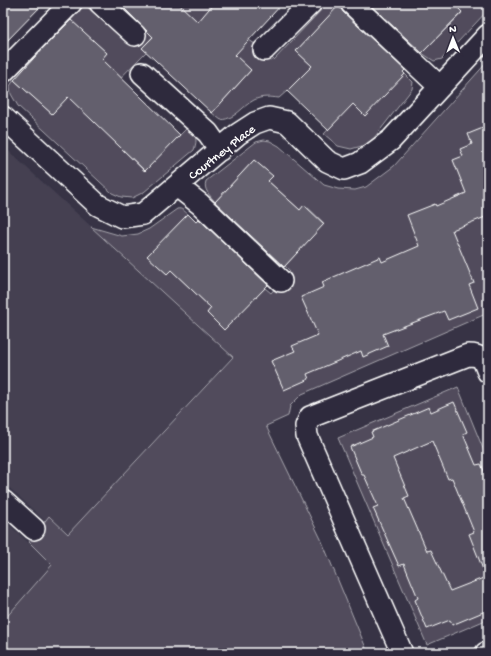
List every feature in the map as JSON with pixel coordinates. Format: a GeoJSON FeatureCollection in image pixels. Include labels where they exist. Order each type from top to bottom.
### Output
{"type":"FeatureCollection","features":[{"type":"Feature","properties":{"kind":"street"},"geometry":{"type":"LineString","coordinates":[[3,72],[71,3]]}},
{"type":"Feature","properties":{"kind":"street"},"geometry":{"type":"LineString","coordinates":[[100,3],[135,34]]}},
{"type":"Feature","properties":{"kind":"street"},"geometry":{"type":"LineString","coordinates":[[264,50],[311,3]]}},
{"type":"Feature","properties":{"kind":"street"},"geometry":{"type":"LineString","coordinates":[[351,3],[440,87]]}},
{"type":"Feature","properties":{"kind":"street","name":"Courtney Place"},"geometry":{"type":"LineString","coordinates":[[3,117],[98,205],[122,216],[143,214],[238,134],[255,123],[269,118],[287,122],[327,162],[344,169],[360,163],[391,140],[488,35]]}},
{"type":"Feature","properties":{"kind":"street"},"geometry":{"type":"LineString","coordinates":[[142,73],[208,133],[220,150]]}},
{"type":"Feature","properties":{"kind":"street"},"geometry":{"type":"LineString","coordinates":[[177,186],[200,204],[281,281]]}},
{"type":"Feature","properties":{"kind":"street"},"geometry":{"type":"LineString","coordinates":[[402,653],[307,436],[306,426],[310,417],[468,355],[477,355],[483,359],[488,372]]}},
{"type":"Feature","properties":{"kind":"street"},"geometry":{"type":"LineString","coordinates":[[3,501],[34,529]]}},
{"type":"Feature","properties":{"kind":"shaded area"},"geometry":{"type":"Polygon","coordinates":[[[162,3],[214,3],[212,6],[249,40],[264,50],[274,60],[324,7],[330,5],[336,9],[296,51],[365,115],[405,74],[413,82],[412,89],[374,138],[365,145],[351,149],[338,146],[324,134],[340,117],[287,91],[279,98],[263,97],[254,100],[235,115],[221,120],[212,113],[251,70],[181,7],[142,48],[146,52],[86,113],[144,171],[188,127],[196,137],[194,150],[144,192],[132,198],[121,197],[112,193],[18,106],[11,94],[10,86],[14,80],[52,114],[107,53],[69,19],[85,5],[126,42],[135,35],[140,24],[162,3]]]}},
{"type":"Feature","properties":{"kind":"shaded area"},"geometry":{"type":"Polygon","coordinates":[[[453,3],[488,3],[488,10],[442,59],[434,61],[422,53],[462,13],[453,3]]]}},
{"type":"Feature","properties":{"kind":"shaded area"},"geometry":{"type":"Polygon","coordinates":[[[488,61],[488,313],[302,394],[290,406],[288,416],[266,426],[321,539],[368,653],[3,653],[3,621],[52,565],[29,542],[49,516],[68,534],[233,357],[91,227],[122,236],[138,234],[149,229],[177,209],[180,209],[188,214],[148,256],[167,274],[171,270],[211,308],[207,313],[224,329],[265,288],[271,293],[290,271],[285,266],[324,223],[305,205],[300,210],[268,181],[272,176],[254,160],[215,202],[206,190],[206,181],[256,142],[264,140],[270,141],[279,146],[324,185],[338,189],[355,190],[366,187],[394,166],[488,61]]]}},
{"type":"Feature","properties":{"kind":"shaded area"},"geometry":{"type":"Polygon","coordinates":[[[3,146],[233,356],[68,534],[50,516],[46,522],[3,482],[3,146]]]}},
{"type":"Feature","properties":{"kind":"shaded area"},"geometry":{"type":"Polygon","coordinates":[[[458,387],[488,461],[488,619],[427,645],[338,438],[458,387]]]}},
{"type":"Feature","properties":{"kind":"shaded area"},"geometry":{"type":"Polygon","coordinates":[[[3,519],[53,565],[3,621],[3,519]]]}},
{"type":"Feature","properties":{"kind":"building"},"geometry":{"type":"Polygon","coordinates":[[[3,3],[44,3],[3,45],[3,3]]]}},
{"type":"Feature","properties":{"kind":"building"},"geometry":{"type":"Polygon","coordinates":[[[119,3],[178,3],[198,22],[214,3],[283,3],[235,55],[251,70],[212,113],[142,48],[153,37],[119,3]]]}},
{"type":"Feature","properties":{"kind":"building"},"geometry":{"type":"Polygon","coordinates":[[[368,3],[453,3],[462,12],[422,53],[368,3]]]}},
{"type":"Feature","properties":{"kind":"building"},"geometry":{"type":"Polygon","coordinates":[[[339,5],[343,12],[405,70],[403,72],[405,74],[365,116],[353,104],[328,130],[287,91],[312,66],[296,51],[339,5]]]}},
{"type":"Feature","properties":{"kind":"building"},"geometry":{"type":"Polygon","coordinates":[[[71,20],[107,53],[102,59],[180,135],[145,171],[68,97],[52,114],[14,80],[71,20]]]}},
{"type":"Feature","properties":{"kind":"building"},"geometry":{"type":"Polygon","coordinates":[[[488,126],[488,216],[452,230],[474,283],[469,285],[478,308],[448,320],[444,311],[383,334],[388,346],[363,357],[361,351],[307,374],[309,379],[284,390],[271,361],[295,351],[292,346],[318,335],[301,297],[324,287],[322,282],[380,257],[382,262],[419,246],[407,215],[435,204],[436,206],[466,193],[453,160],[463,156],[460,149],[472,144],[468,134],[488,126]]]}},
{"type":"Feature","properties":{"kind":"building"},"geometry":{"type":"Polygon","coordinates":[[[254,160],[273,176],[268,181],[300,210],[304,205],[324,224],[284,267],[215,202],[254,160]]]}},
{"type":"Feature","properties":{"kind":"building"},"geometry":{"type":"Polygon","coordinates":[[[188,214],[196,222],[199,219],[268,285],[224,330],[207,313],[211,308],[171,270],[167,274],[147,256],[188,214]]]}},
{"type":"Feature","properties":{"kind":"building"},"geometry":{"type":"Polygon","coordinates":[[[454,402],[467,432],[463,434],[476,465],[481,464],[488,480],[488,610],[452,625],[450,620],[427,629],[415,600],[418,598],[404,564],[399,566],[373,508],[378,506],[350,447],[373,437],[371,432],[429,407],[431,412],[454,402]],[[432,441],[393,458],[409,496],[404,498],[427,551],[431,550],[450,591],[486,577],[469,534],[474,532],[452,478],[448,479],[432,441]]]}}]}
